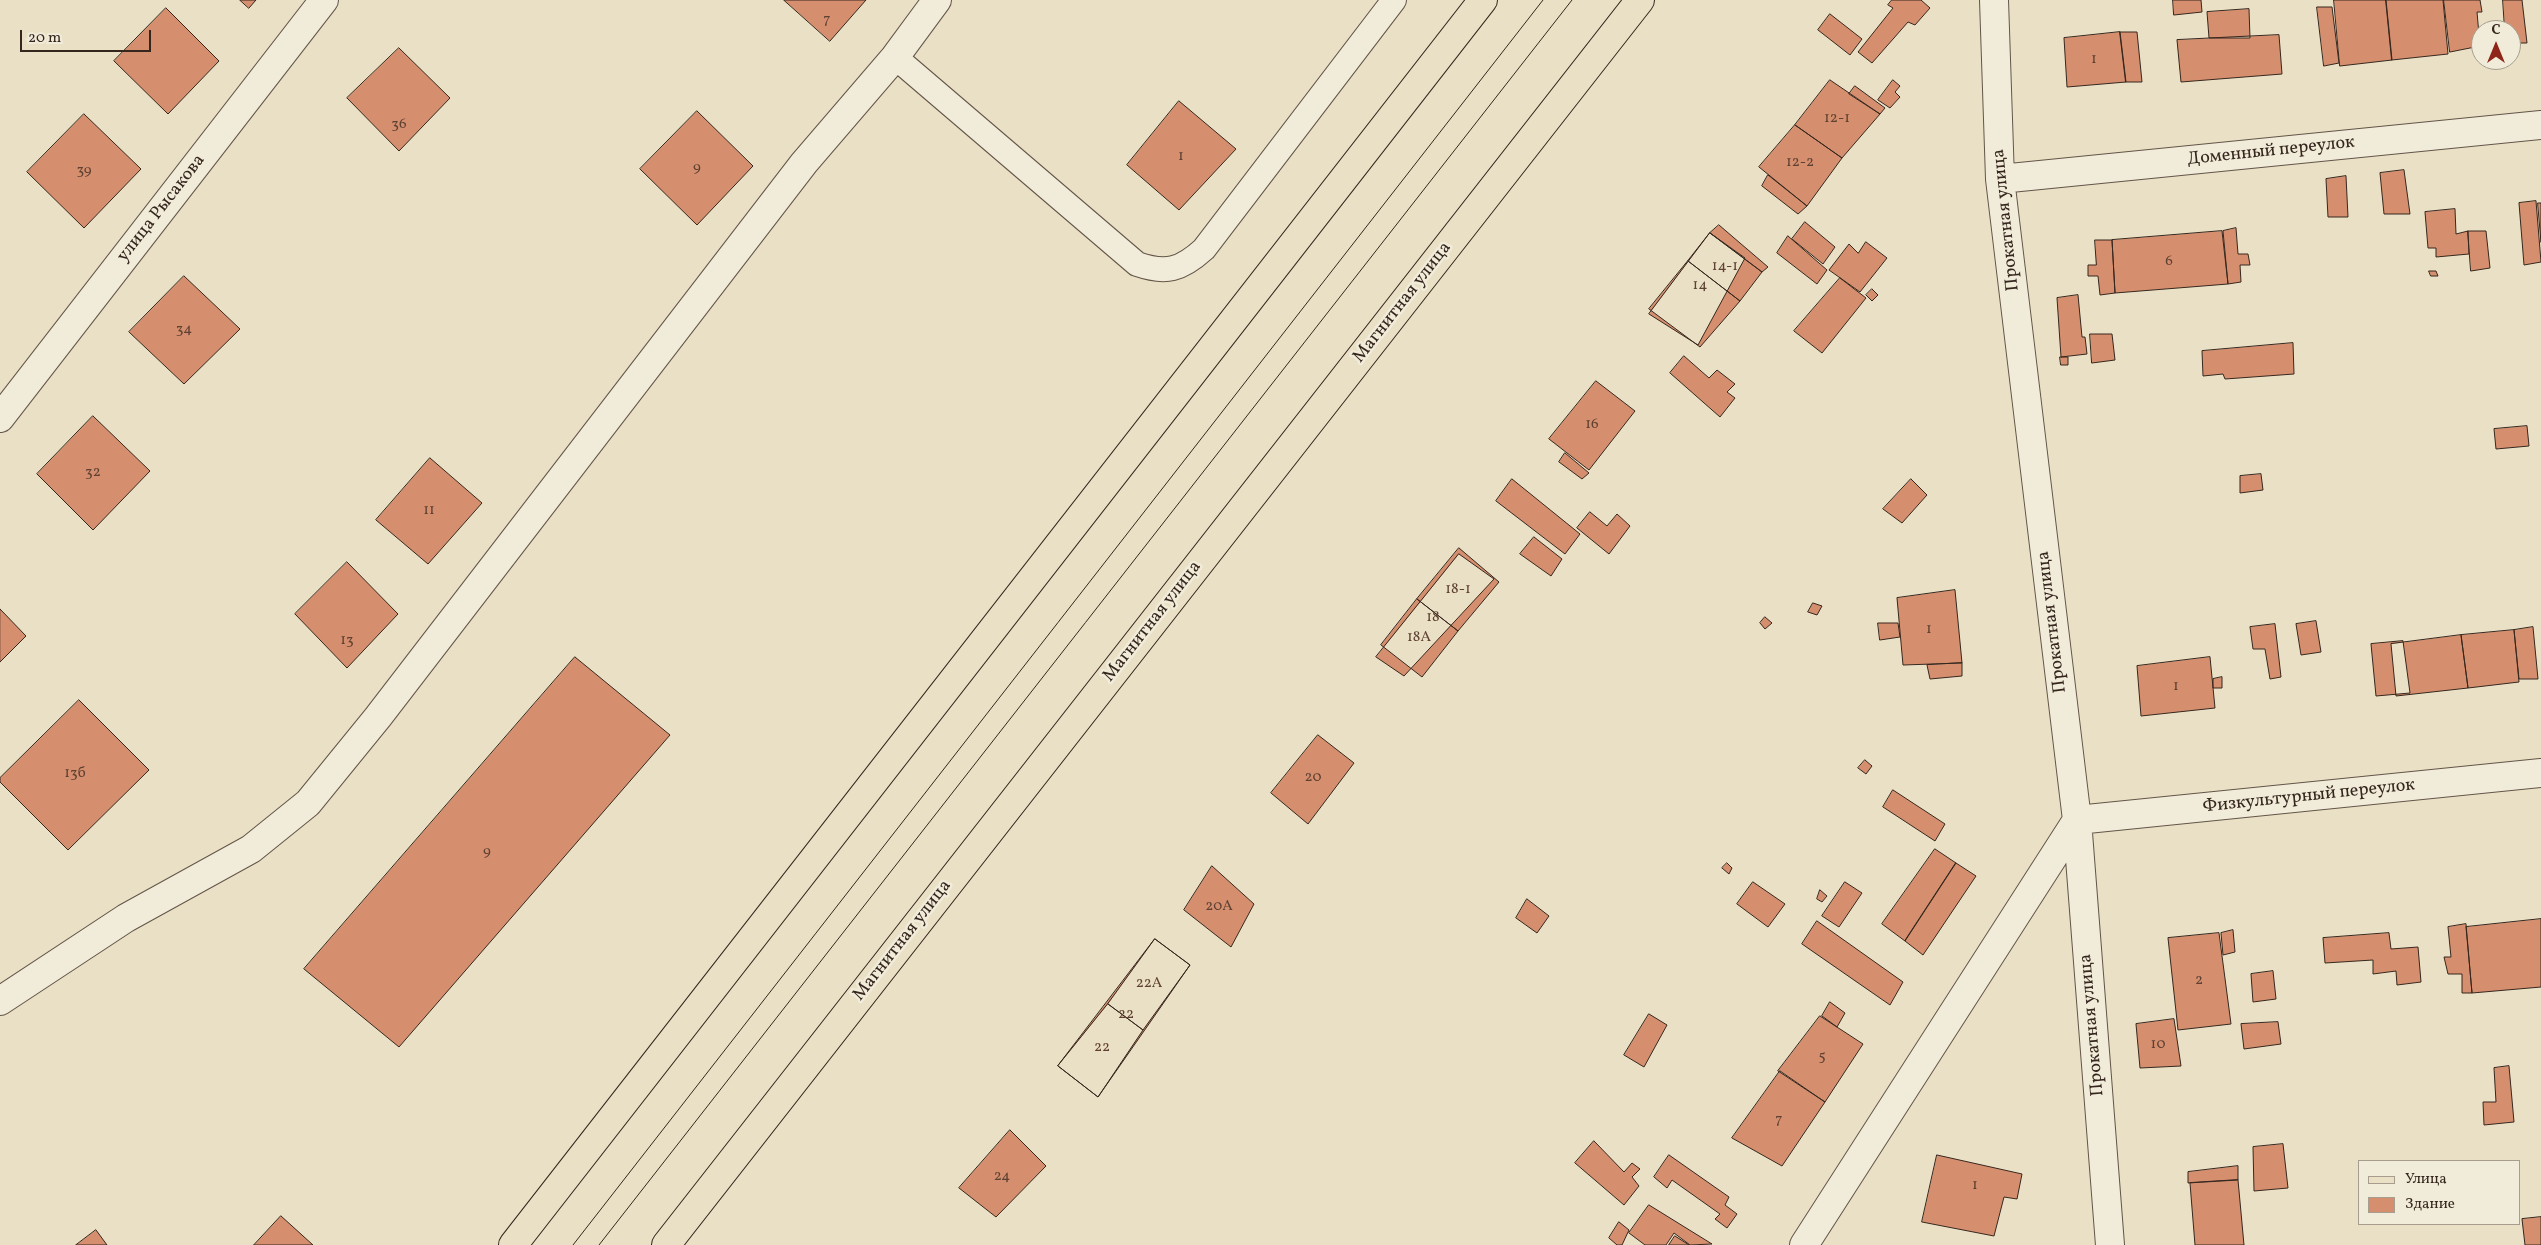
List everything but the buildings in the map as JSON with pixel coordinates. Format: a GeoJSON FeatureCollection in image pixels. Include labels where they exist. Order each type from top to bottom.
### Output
{"type":"FeatureCollection","features":[{"type":"Feature","properties":{"kind":"main road"},"geometry":{"type":"LineString","coordinates":[[513,1245],[1483,0]]}},
{"type":"Feature","properties":{"kind":"main road","name":"Магнитная улица"},"geometry":{"type":"LineString","coordinates":[[666,1245],[1640,0]]}},
{"type":"Feature","properties":{"kind":"street","name":"улица Рысакова"},"geometry":{"type":"LineString","coordinates":[[0,418],[324,0]]}},
{"type":"Feature","properties":{"kind":"street"},"geometry":{"type":"LineString","coordinates":[[0,1001],[126,918],[251,850],[308,804],[378,717],[804,163],[895,58],[937,0]]}},
{"type":"Feature","properties":{"kind":"street","name":"Прокатная улица"},"geometry":{"type":"LineString","coordinates":[[1994,0],[2000,179],[2077,820],[2110,1245]]}},
{"type":"Feature","properties":{"kind":"street","name":"Доменный переулок"},"geometry":{"type":"LineString","coordinates":[[2000,179],[2541,125]]}},
{"type":"Feature","properties":{"kind":"street","name":"Физкультурный переулок"},"geometry":{"type":"LineString","coordinates":[[2077,820],[2541,773]]}},
{"type":"Feature","properties":{"kind":"street"},"geometry":{"type":"LineString","coordinates":[[1804,1245],[2077,820]]}},
{"type":"Feature","properties":{"kind":"lane"},"geometry":{"type":"LineString","coordinates":[[895,58],[1136,264],[1154,270],[1173,269],[1190,262],[1204,250],[1394,0]]}},
{"type":"Feature","properties":{"kind":"tram line"},"geometry":{"type":"LineString","coordinates":[[573,1245],[1543,0]]}},
{"type":"Feature","properties":{"kind":"tram line"},"geometry":{"type":"LineString","coordinates":[[599,1245],[1572,0]]}}]}
